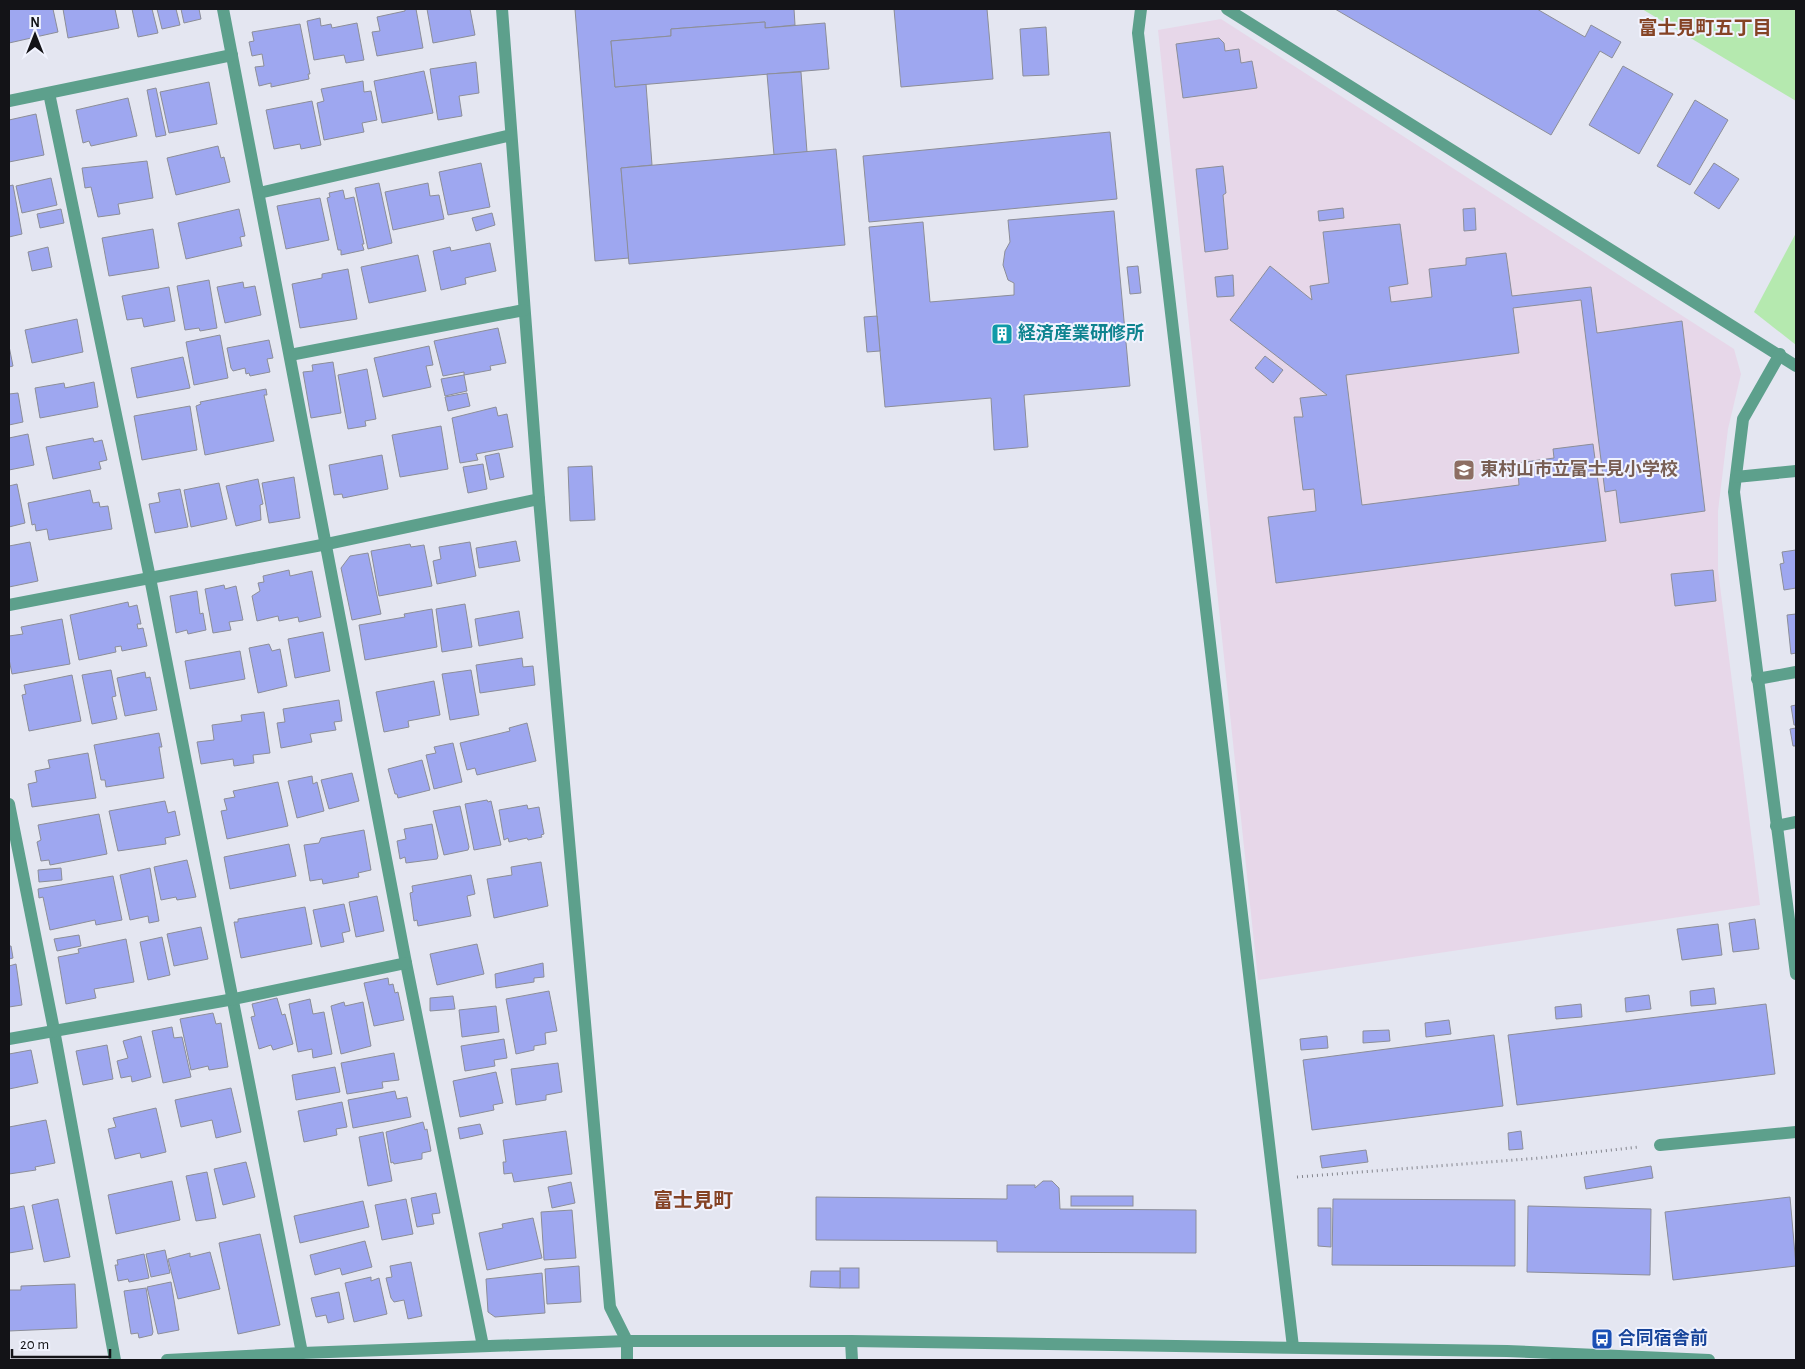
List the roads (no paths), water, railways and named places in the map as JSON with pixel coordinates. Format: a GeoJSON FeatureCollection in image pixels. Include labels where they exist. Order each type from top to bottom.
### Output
{"type":"FeatureCollection","features":[{"type":"Feature","properties":{"kind":"street"},"geometry":{"type":"LineString","coordinates":[[502,9],[539,499],[610,1307],[626,1341],[627,1360]]}},
{"type":"Feature","properties":{"kind":"street"},"geometry":{"type":"LineString","coordinates":[[1141,9],[1138,33],[1293,1347]]}},
{"type":"Feature","properties":{"kind":"street"},"geometry":{"type":"LineString","coordinates":[[1226,9],[1780,354],[1796,366]]}},
{"type":"Feature","properties":{"kind":"street"},"geometry":{"type":"LineString","coordinates":[[228,10],[232,55],[406,963],[483,1346]]}},
{"type":"Feature","properties":{"kind":"street"},"geometry":{"type":"LineString","coordinates":[[9,101],[232,55]]}},
{"type":"Feature","properties":{"kind":"street"},"geometry":{"type":"LineString","coordinates":[[49,93],[150,578],[302,1353]]}},
{"type":"Feature","properties":{"kind":"street"},"geometry":{"type":"LineString","coordinates":[[259,193],[511,135]]}},
{"type":"Feature","properties":{"kind":"street"},"geometry":{"type":"LineString","coordinates":[[290,355],[524,310]]}},
{"type":"Feature","properties":{"kind":"street"},"geometry":{"type":"LineString","coordinates":[[1780,354],[1743,419],[1734,492],[1796,968]]}},
{"type":"Feature","properties":{"kind":"street"},"geometry":{"type":"LineString","coordinates":[[1736,477],[1796,471]]}},
{"type":"Feature","properties":{"kind":"street"},"geometry":{"type":"LineString","coordinates":[[9,605],[327,544],[539,499]]}},
{"type":"Feature","properties":{"kind":"street"},"geometry":{"type":"LineString","coordinates":[[1757,679],[1796,672]]}},
{"type":"Feature","properties":{"kind":"street"},"geometry":{"type":"LineString","coordinates":[[9,804],[54,1030],[115,1360]]}},
{"type":"Feature","properties":{"kind":"street"},"geometry":{"type":"LineString","coordinates":[[1776,826],[1796,822]]}},
{"type":"Feature","properties":{"kind":"street"},"geometry":{"type":"LineString","coordinates":[[9,1039],[234,999],[406,963]]}},
{"type":"Feature","properties":{"kind":"street"},"geometry":{"type":"LineString","coordinates":[[1660,1145],[1796,1132]]}},
{"type":"Feature","properties":{"kind":"street"},"geometry":{"type":"LineString","coordinates":[[167,1360],[626,1341],[851,1341],[1293,1347],[1709,1360]]}},
{"type":"Feature","properties":{"kind":"street"},"geometry":{"type":"LineString","coordinates":[[851,1341],[852,1360]]}},
{"type":"Feature","properties":{"kind":"place","name":"経済産業研修所"},"geometry":{"type":"Point","coordinates":[1002,334]}},
{"type":"Feature","properties":{"kind":"place","name":"東村山市立富士見小学校"},"geometry":{"type":"Point","coordinates":[1464,470]}},
{"type":"Feature","properties":{"kind":"place","name":"合同宿舎前"},"geometry":{"type":"Point","coordinates":[1602,1339]}},
{"type":"Feature","properties":{"kind":"district","name":"富士見町五丁目"},"geometry":{"type":"Point","coordinates":[1705,28]}},
{"type":"Feature","properties":{"kind":"district","name":"富士見町"},"geometry":{"type":"Point","coordinates":[693,1201]}}]}
